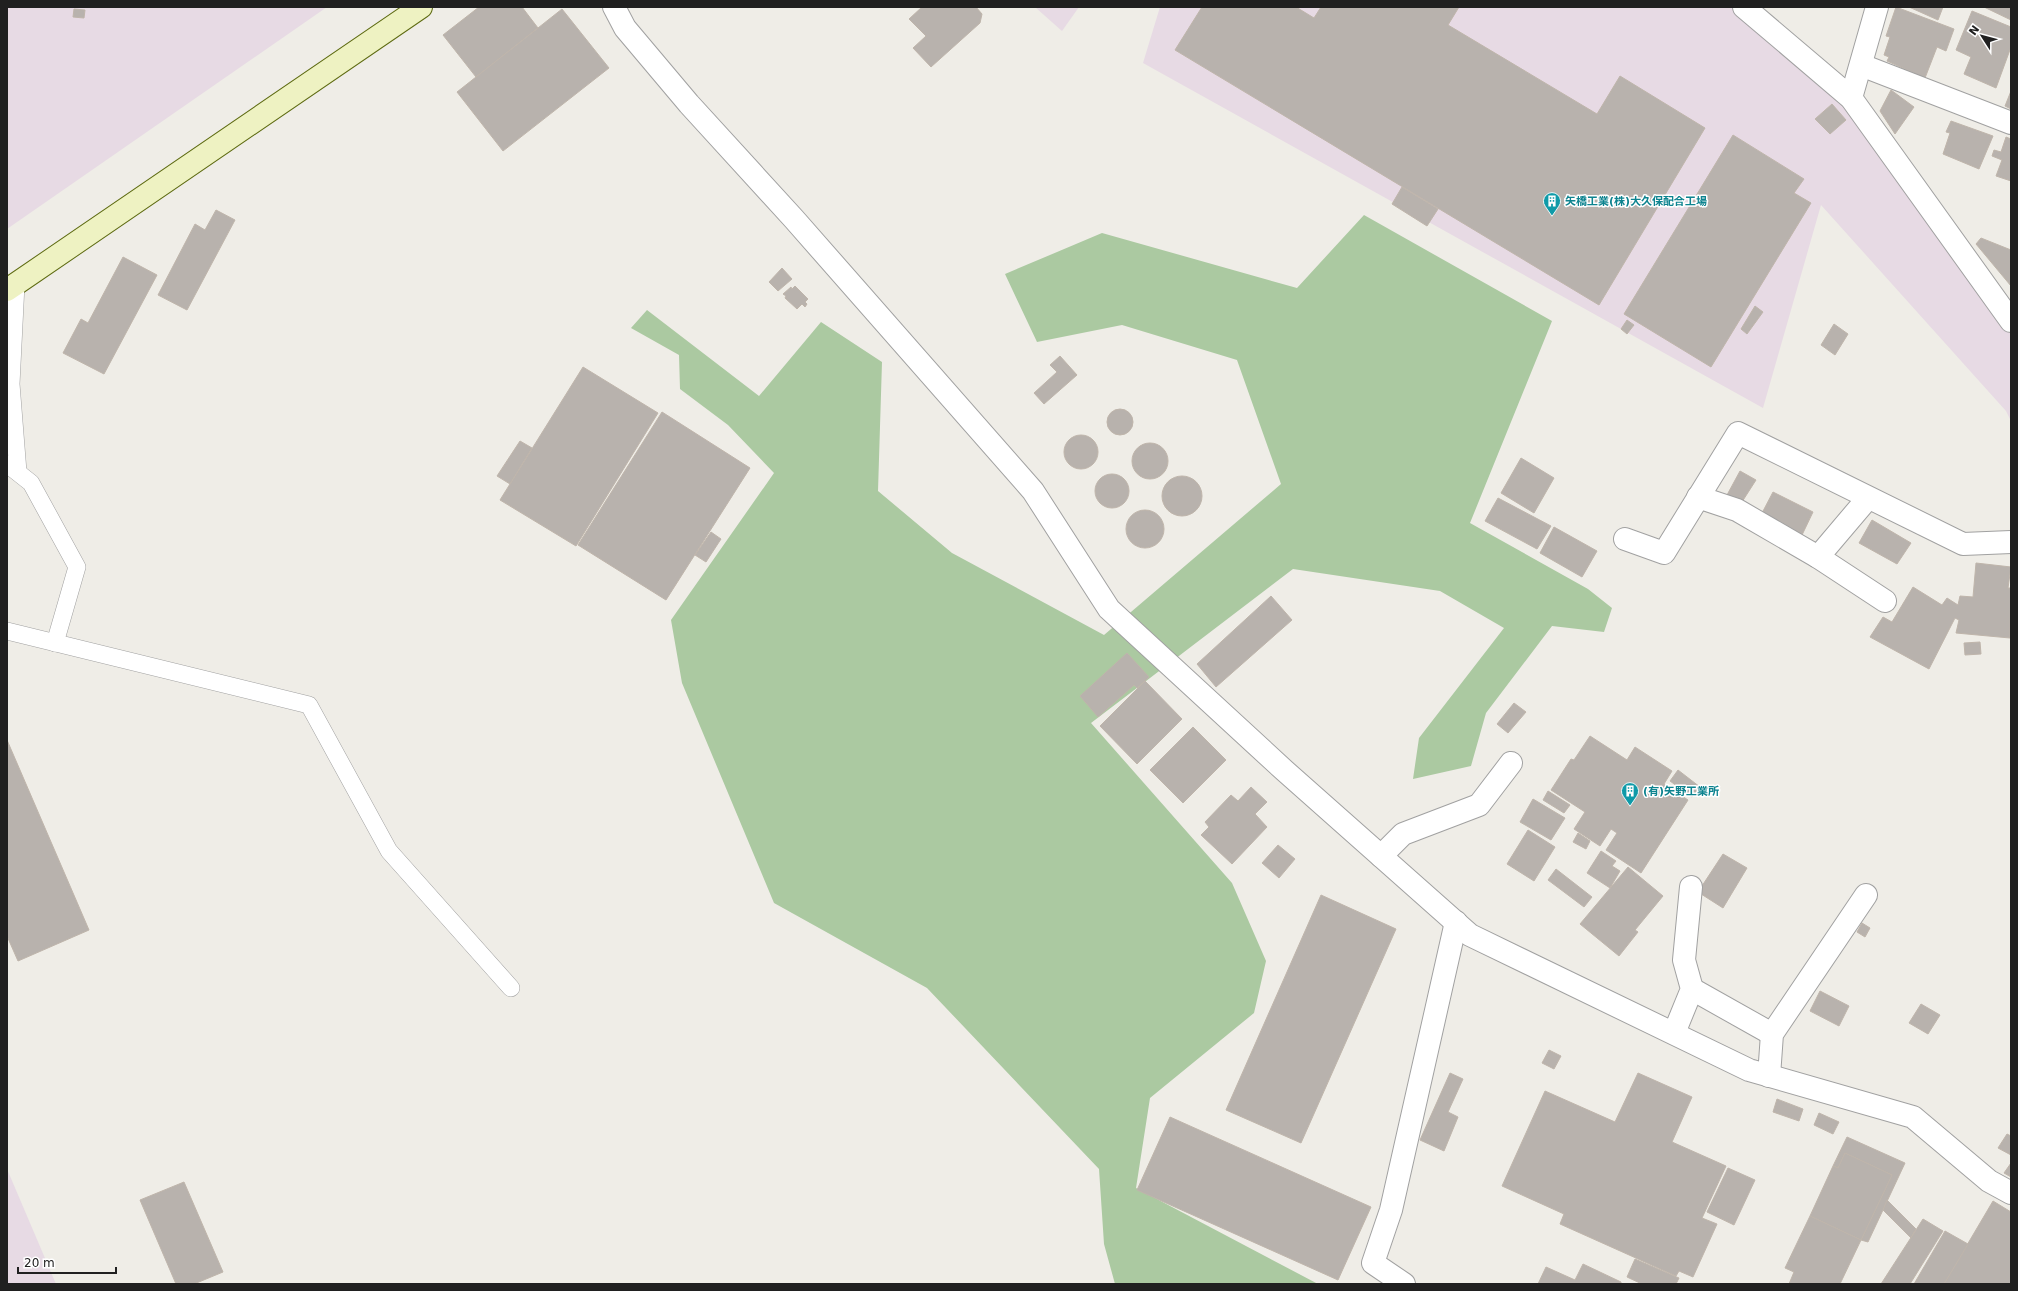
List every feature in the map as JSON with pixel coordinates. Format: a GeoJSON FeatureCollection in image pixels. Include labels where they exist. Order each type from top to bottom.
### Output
{"type":"FeatureCollection","features":[{"type":"Feature","properties":{"kind":"street"},"geometry":{"type":"LineString","coordinates":[[12,287],[421,7]]}},
{"type":"Feature","properties":{"kind":"street"},"geometry":{"type":"LineString","coordinates":[[614,7],[625,28],[689,104],[794,219],[1033,491],[1109,609],[1285,771],[1470,935],[1749,1070],[1913,1117],[1989,1181],[2011,1192]]}},
{"type":"Feature","properties":{"kind":"street"},"geometry":{"type":"LineString","coordinates":[[1744,7],[1851,98],[2011,321]]}},
{"type":"Feature","properties":{"kind":"street"},"geometry":{"type":"LineString","coordinates":[[1851,98],[1877,7]]}},
{"type":"Feature","properties":{"kind":"street"},"geometry":{"type":"LineString","coordinates":[[1861,65],[2011,123]]}},
{"type":"Feature","properties":{"kind":"street"},"geometry":{"type":"LineString","coordinates":[[1625,539],[1664,553],[1738,433],[1962,544],[2011,542]]}},
{"type":"Feature","properties":{"kind":"street"},"geometry":{"type":"LineString","coordinates":[[1698,497],[1737,510],[1818,557],[1885,601]]}},
{"type":"Feature","properties":{"kind":"street"},"geometry":{"type":"LineString","coordinates":[[1818,557],[1868,498]]}},
{"type":"Feature","properties":{"kind":"street"},"geometry":{"type":"LineString","coordinates":[[1381,856],[1403,834],[1479,805],[1511,763]]}},
{"type":"Feature","properties":{"kind":"street"},"geometry":{"type":"LineString","coordinates":[[1674,1033],[1692,989],[1684,960],[1691,887]]}},
{"type":"Feature","properties":{"kind":"street"},"geometry":{"type":"LineString","coordinates":[[1769,1076],[1772,1034],[1866,895]]}},
{"type":"Feature","properties":{"kind":"street"},"geometry":{"type":"LineString","coordinates":[[1404,1284],[1372,1263],[1390,1210],[1456,922]]}},
{"type":"Feature","properties":{"kind":"street"},"geometry":{"type":"LineString","coordinates":[[1692,989],[1772,1034]]}},
{"type":"Feature","properties":{"kind":"lane"},"geometry":{"type":"LineString","coordinates":[[12,287],[11,384],[13,468],[31,483],[77,567],[55,643]]}},
{"type":"Feature","properties":{"kind":"lane"},"geometry":{"type":"LineString","coordinates":[[7,631],[308,705],[389,851],[511,988]]}},
{"type":"Feature","properties":{"kind":"shaded area"},"geometry":{"type":"Polygon","coordinates":[[[7,7],[327,7],[7,229],[7,7]]]}},
{"type":"Feature","properties":{"kind":"shaded area"},"geometry":{"type":"Polygon","coordinates":[[[1035,7],[1079,7],[1062,31],[1035,7]]]}},
{"type":"Feature","properties":{"kind":"shaded area"},"geometry":{"type":"Polygon","coordinates":[[[1160,7],[1748,7],[1849,113],[2011,320],[2011,421],[2006,411],[1821,205],[1763,408],[1143,63],[1160,7]]]}},
{"type":"Feature","properties":{"kind":"shaded area"},"geometry":{"type":"Polygon","coordinates":[[[7,1169],[56,1284],[7,1284],[7,1169]]]}},
{"type":"Feature","properties":{"kind":"green space"},"geometry":{"type":"Polygon","coordinates":[[[1364,215],[1552,321],[1470,523],[1588,589],[1612,608],[1604,632],[1552,626],[1486,713],[1471,766],[1413,779],[1419,738],[1504,628],[1440,591],[1293,569],[1091,723],[1232,883],[1266,961],[1254,1013],[1150,1098],[1136,1188],[1318,1284],[1115,1284],[1104,1244],[1099,1169],[927,988],[774,903],[682,683],[671,620],[774,473],[728,425],[680,389],[679,355],[631,328],[647,310],[759,396],[821,322],[882,362],[878,491],[952,553],[1104,635],[1281,484],[1237,360],[1122,325],[1037,342],[1005,274],[1102,233],[1297,288],[1364,215]]]}},
{"type":"Feature","properties":{"kind":"building"},"geometry":{"type":"Polygon","coordinates":[[[479,7],[522,7],[538,28],[476,77],[443,35],[479,7]]]}},
{"type":"Feature","properties":{"kind":"building"},"geometry":{"type":"Polygon","coordinates":[[[922,7],[976,7],[982,14],[980,23],[931,67],[913,48],[926,36],[909,19],[922,7]]]}},
{"type":"Feature","properties":{"kind":"building","name":"矢橋工業(株)大久保配合工場"},"geometry":{"type":"Polygon","coordinates":[[[1202,7],[1296,7],[1314,18],[1321,7],[1459,7],[1448,25],[1597,114],[1620,76],[1705,128],[1599,305],[1175,50],[1202,7]]]}},
{"type":"Feature","properties":{"kind":"building"},"geometry":{"type":"Polygon","coordinates":[[[1896,7],[1954,29],[1946,51],[1937,47],[1925,78],[1887,61],[1889,57],[1884,55],[1890,37],[1886,36],[1896,7]]]}},
{"type":"Feature","properties":{"kind":"building"},"geometry":{"type":"Polygon","coordinates":[[[1909,7],[1943,7],[1938,20],[1909,7]]]}},
{"type":"Feature","properties":{"kind":"building"},"geometry":{"type":"Polygon","coordinates":[[[1984,7],[2011,7],[2011,20],[1984,7]]]}},
{"type":"Feature","properties":{"kind":"building"},"geometry":{"type":"Polygon","coordinates":[[[74,9],[85,10],[84,18],[73,17],[74,9]]]}},
{"type":"Feature","properties":{"kind":"building"},"geometry":{"type":"Polygon","coordinates":[[[562,9],[609,68],[503,151],[457,92],[562,9]]]}},
{"type":"Feature","properties":{"kind":"building"},"geometry":{"type":"Polygon","coordinates":[[[1972,11],[2011,27],[2011,47],[1996,88],[1964,74],[1971,57],[1956,50],[1972,11]]]}},
{"type":"Feature","properties":{"kind":"building"},"geometry":{"type":"Polygon","coordinates":[[[1891,90],[1914,107],[1895,134],[1880,111],[1891,90]]]}},
{"type":"Feature","properties":{"kind":"building"},"geometry":{"type":"Polygon","coordinates":[[[2011,91],[2011,109],[2005,106],[2011,91]]]}},
{"type":"Feature","properties":{"kind":"building"},"geometry":{"type":"Polygon","coordinates":[[[1832,104],[1846,120],[1830,134],[1815,119],[1832,104]]]}},
{"type":"Feature","properties":{"kind":"building"},"geometry":{"type":"Polygon","coordinates":[[[1951,121],[1993,136],[1979,169],[1943,154],[1950,133],[1946,132],[1951,121]]]}},
{"type":"Feature","properties":{"kind":"building"},"geometry":{"type":"Polygon","coordinates":[[[1733,135],[1804,179],[1794,193],[1811,203],[1711,367],[1624,314],[1733,135]]]}},
{"type":"Feature","properties":{"kind":"building"},"geometry":{"type":"Polygon","coordinates":[[[2006,137],[2011,139],[2011,181],[1996,176],[2002,160],[1992,156],[1994,150],[2001,152],[2006,137]]]}},
{"type":"Feature","properties":{"kind":"building"},"geometry":{"type":"Polygon","coordinates":[[[1402,187],[1438,209],[1427,226],[1392,204],[1402,187]]]}},
{"type":"Feature","properties":{"kind":"building"},"geometry":{"type":"Polygon","coordinates":[[[216,210],[235,220],[187,310],[158,295],[195,224],[205,230],[216,210]]]}},
{"type":"Feature","properties":{"kind":"building"},"geometry":{"type":"Polygon","coordinates":[[[1981,238],[2011,250],[2011,286],[1976,244],[1981,238]]]}},
{"type":"Feature","properties":{"kind":"building"},"geometry":{"type":"Polygon","coordinates":[[[123,257],[157,275],[104,374],[63,353],[81,319],[88,323],[123,257]]]}},
{"type":"Feature","properties":{"kind":"building"},"geometry":{"type":"Polygon","coordinates":[[[782,268],[792,279],[778,291],[769,282],[782,268]]]}},
{"type":"Feature","properties":{"kind":"building"},"geometry":{"type":"Polygon","coordinates":[[[795,286],[808,299],[805,302],[807,304],[805,307],[802,304],[797,309],[785,298],[786,296],[783,294],[791,287],[792,289],[795,286]]]}},
{"type":"Feature","properties":{"kind":"building"},"geometry":{"type":"Polygon","coordinates":[[[1755,306],[1763,312],[1747,334],[1741,329],[1755,306]]]}},
{"type":"Feature","properties":{"kind":"building"},"geometry":{"type":"Polygon","coordinates":[[[1627,320],[1634,325],[1627,334],[1621,329],[1627,320]]]}},
{"type":"Feature","properties":{"kind":"building"},"geometry":{"type":"Polygon","coordinates":[[[1834,324],[1848,334],[1835,355],[1821,345],[1834,324]]]}},
{"type":"Feature","properties":{"kind":"building"},"geometry":{"type":"Polygon","coordinates":[[[1060,356],[1077,375],[1044,404],[1034,393],[1057,372],[1050,365],[1060,356]]]}},
{"type":"Feature","properties":{"kind":"building"},"geometry":{"type":"Polygon","coordinates":[[[583,367],[658,413],[576,546],[500,500],[583,367]]]}},
{"type":"Feature","properties":{"kind":"building"},"geometry":{"type":"Polygon","coordinates":[[[1120,409],[1129,413],[1133,422],[1129,431],[1120,435],[1111,431],[1107,422],[1111,413],[1120,409]]]}},
{"type":"Feature","properties":{"kind":"building"},"geometry":{"type":"Polygon","coordinates":[[[662,412],[750,468],[666,600],[578,545],[662,412]]]}},
{"type":"Feature","properties":{"kind":"building"},"geometry":{"type":"Polygon","coordinates":[[[1081,435],[1093,440],[1098,452],[1093,464],[1081,469],[1069,464],[1064,452],[1069,440],[1081,435]]]}},
{"type":"Feature","properties":{"kind":"building"},"geometry":{"type":"Polygon","coordinates":[[[520,441],[532,448],[510,484],[497,476],[520,441]]]}},
{"type":"Feature","properties":{"kind":"building"},"geometry":{"type":"Polygon","coordinates":[[[1154,443],[1163,448],[1167,454],[1167,468],[1163,474],[1154,479],[1146,479],[1137,474],[1133,468],[1132,457],[1137,448],[1143,444],[1154,443]]]}},
{"type":"Feature","properties":{"kind":"building"},"geometry":{"type":"Polygon","coordinates":[[[1521,458],[1554,478],[1534,513],[1501,493],[1521,458]]]}},
{"type":"Feature","properties":{"kind":"building"},"geometry":{"type":"Polygon","coordinates":[[[1740,471],[1756,480],[1740,505],[1727,495],[1740,471]]]}},
{"type":"Feature","properties":{"kind":"building"},"geometry":{"type":"Polygon","coordinates":[[[1109,474],[1115,474],[1119,475],[1126,481],[1129,491],[1128,498],[1122,505],[1115,508],[1109,508],[1105,507],[1098,501],[1095,494],[1095,488],[1096,484],[1102,477],[1109,474]]]}},
{"type":"Feature","properties":{"kind":"building"},"geometry":{"type":"Polygon","coordinates":[[[1178,476],[1186,476],[1193,479],[1199,485],[1202,496],[1199,507],[1193,513],[1186,516],[1178,516],[1171,513],[1165,507],[1162,500],[1162,492],[1165,485],[1171,479],[1178,476]]]}},
{"type":"Feature","properties":{"kind":"building"},"geometry":{"type":"Polygon","coordinates":[[[1773,492],[1813,512],[1802,535],[1761,515],[1773,492]]]}},
{"type":"Feature","properties":{"kind":"building"},"geometry":{"type":"Polygon","coordinates":[[[1498,498],[1551,526],[1537,549],[1485,521],[1498,498]]]}},
{"type":"Feature","properties":{"kind":"building"},"geometry":{"type":"Polygon","coordinates":[[[1145,510],[1155,513],[1161,519],[1164,529],[1161,539],[1155,545],[1145,548],[1135,545],[1129,539],[1126,529],[1129,519],[1135,513],[1145,510]]]}},
{"type":"Feature","properties":{"kind":"building"},"geometry":{"type":"Polygon","coordinates":[[[1872,520],[1911,543],[1897,564],[1859,543],[1872,520]]]}},
{"type":"Feature","properties":{"kind":"building"},"geometry":{"type":"Polygon","coordinates":[[[1554,527],[1597,551],[1582,577],[1540,553],[1554,527]]]}},
{"type":"Feature","properties":{"kind":"building"},"geometry":{"type":"Polygon","coordinates":[[[711,532],[721,539],[706,562],[695,555],[711,532]]]}},
{"type":"Feature","properties":{"kind":"building"},"geometry":{"type":"Polygon","coordinates":[[[1976,563],[2011,567],[2008,588],[2011,588],[2010,638],[1956,633],[1959,620],[1955,618],[1929,669],[1870,637],[1883,617],[1892,622],[1913,587],[1942,605],[1947,598],[1958,605],[1960,596],[1973,597],[1976,563]]]}},
{"type":"Feature","properties":{"kind":"building"},"geometry":{"type":"Polygon","coordinates":[[[1271,596],[1292,620],[1216,687],[1197,664],[1271,596]]]}},
{"type":"Feature","properties":{"kind":"building"},"geometry":{"type":"Polygon","coordinates":[[[1980,642],[1981,654],[1965,655],[1964,643],[1980,642]]]}},
{"type":"Feature","properties":{"kind":"building"},"geometry":{"type":"Polygon","coordinates":[[[1127,653],[1149,677],[1137,688],[1134,685],[1098,717],[1080,696],[1127,653]]]}},
{"type":"Feature","properties":{"kind":"building"},"geometry":{"type":"Polygon","coordinates":[[[1145,681],[1182,719],[1137,764],[1100,726],[1145,681]]]}},
{"type":"Feature","properties":{"kind":"building"},"geometry":{"type":"Polygon","coordinates":[[[1514,703],[1526,712],[1508,733],[1497,724],[1514,703]]]}},
{"type":"Feature","properties":{"kind":"building"},"geometry":{"type":"Polygon","coordinates":[[[1193,727],[1226,760],[1183,803],[1150,770],[1193,727]]]}},
{"type":"Feature","properties":{"kind":"building","name":"(有)矢野工業所"},"geometry":{"type":"Polygon","coordinates":[[[1590,736],[1627,760],[1635,747],[1672,771],[1664,784],[1688,800],[1641,873],[1606,850],[1617,833],[1611,829],[1600,846],[1574,829],[1585,812],[1551,790],[1571,759],[1574,760],[1590,736]]]}},
{"type":"Feature","properties":{"kind":"building"},"geometry":{"type":"Polygon","coordinates":[[[7,740],[89,930],[18,961],[7,936],[7,740]]]}},
{"type":"Feature","properties":{"kind":"building"},"geometry":{"type":"Polygon","coordinates":[[[1678,770],[1700,787],[1692,797],[1670,781],[1678,770]]]}},
{"type":"Feature","properties":{"kind":"building"},"geometry":{"type":"Polygon","coordinates":[[[1251,787],[1267,802],[1255,814],[1267,827],[1232,864],[1201,835],[1209,827],[1205,822],[1231,795],[1238,801],[1251,787]]]}},
{"type":"Feature","properties":{"kind":"building"},"geometry":{"type":"Polygon","coordinates":[[[1548,791],[1570,805],[1564,813],[1543,800],[1548,791]]]}},
{"type":"Feature","properties":{"kind":"building"},"geometry":{"type":"Polygon","coordinates":[[[1533,799],[1565,818],[1551,840],[1520,822],[1533,799]]]}},
{"type":"Feature","properties":{"kind":"building"},"geometry":{"type":"Polygon","coordinates":[[[1528,830],[1555,847],[1534,881],[1507,864],[1528,830]]]}},
{"type":"Feature","properties":{"kind":"building"},"geometry":{"type":"Polygon","coordinates":[[[1578,833],[1590,841],[1586,849],[1573,842],[1578,833]]]}},
{"type":"Feature","properties":{"kind":"building"},"geometry":{"type":"Polygon","coordinates":[[[1278,845],[1295,859],[1279,878],[1262,863],[1278,845]]]}},
{"type":"Feature","properties":{"kind":"building"},"geometry":{"type":"Polygon","coordinates":[[[1601,851],[1616,861],[1612,866],[1620,871],[1610,888],[1587,873],[1601,851]]]}},
{"type":"Feature","properties":{"kind":"building"},"geometry":{"type":"Polygon","coordinates":[[[1723,854],[1747,868],[1723,908],[1698,892],[1723,854]]]}},
{"type":"Feature","properties":{"kind":"building"},"geometry":{"type":"Polygon","coordinates":[[[1628,867],[1663,896],[1635,930],[1638,932],[1619,956],[1580,924],[1628,867]]]}},
{"type":"Feature","properties":{"kind":"building"},"geometry":{"type":"Polygon","coordinates":[[[1556,869],[1592,897],[1584,907],[1548,880],[1556,869]]]}},
{"type":"Feature","properties":{"kind":"building"},"geometry":{"type":"Polygon","coordinates":[[[1321,895],[1396,929],[1301,1143],[1226,1110],[1321,895]]]}},
{"type":"Feature","properties":{"kind":"building"},"geometry":{"type":"Polygon","coordinates":[[[1862,923],[1870,928],[1865,937],[1857,932],[1862,923]]]}},
{"type":"Feature","properties":{"kind":"building"},"geometry":{"type":"Polygon","coordinates":[[[1820,991],[1849,1006],[1839,1026],[1810,1011],[1820,991]]]}},
{"type":"Feature","properties":{"kind":"building"},"geometry":{"type":"Polygon","coordinates":[[[1921,1004],[1940,1015],[1928,1034],[1909,1023],[1921,1004]]]}},
{"type":"Feature","properties":{"kind":"building"},"geometry":{"type":"Polygon","coordinates":[[[1549,1050],[1561,1056],[1554,1069],[1542,1063],[1549,1050]]]}},
{"type":"Feature","properties":{"kind":"building"},"geometry":{"type":"Polygon","coordinates":[[[1450,1073],[1463,1079],[1448,1112],[1458,1117],[1444,1151],[1420,1140],[1450,1073]]]}},
{"type":"Feature","properties":{"kind":"building"},"geometry":{"type":"Polygon","coordinates":[[[1638,1073],[1692,1097],[1672,1142],[1726,1166],[1702,1218],[1717,1224],[1693,1277],[1679,1271],[1676,1276],[1560,1224],[1564,1214],[1502,1186],[1545,1091],[1615,1122],[1638,1073]]]}},
{"type":"Feature","properties":{"kind":"building"},"geometry":{"type":"Polygon","coordinates":[[[1777,1099],[1803,1109],[1799,1121],[1773,1112],[1777,1099]]]}},
{"type":"Feature","properties":{"kind":"building"},"geometry":{"type":"Polygon","coordinates":[[[1819,1113],[1839,1122],[1833,1134],[1814,1125],[1819,1113]]]}},
{"type":"Feature","properties":{"kind":"building"},"geometry":{"type":"Polygon","coordinates":[[[1170,1117],[1371,1207],[1338,1280],[1137,1190],[1170,1117]]]}},
{"type":"Feature","properties":{"kind":"building"},"geometry":{"type":"Polygon","coordinates":[[[2007,1134],[2011,1136],[2011,1155],[1998,1148],[2007,1134]]]}},
{"type":"Feature","properties":{"kind":"building"},"geometry":{"type":"Polygon","coordinates":[[[1847,1137],[1905,1163],[1868,1242],[1861,1240],[1892,1175],[1845,1153],[1838,1168],[1833,1166],[1847,1137]]]}},
{"type":"Feature","properties":{"kind":"building"},"geometry":{"type":"Polygon","coordinates":[[[1845,1153],[1892,1175],[1861,1240],[1810,1216],[1833,1166],[1838,1168],[1845,1153]]]}},
{"type":"Feature","properties":{"kind":"building"},"geometry":{"type":"Polygon","coordinates":[[[2011,1163],[2011,1177],[2004,1173],[2011,1163]]]}},
{"type":"Feature","properties":{"kind":"building"},"geometry":{"type":"Polygon","coordinates":[[[1728,1168],[1755,1180],[1734,1225],[1707,1212],[1728,1168]]]}},
{"type":"Feature","properties":{"kind":"building"},"geometry":{"type":"Polygon","coordinates":[[[184,1182],[223,1272],[194,1284],[176,1284],[140,1200],[184,1182]]]}},
{"type":"Feature","properties":{"kind":"building"},"geometry":{"type":"Polygon","coordinates":[[[1887,1200],[1916,1229],[1911,1238],[1883,1210],[1887,1200]]]}},
{"type":"Feature","properties":{"kind":"building"},"geometry":{"type":"Polygon","coordinates":[[[1993,1201],[2011,1212],[2011,1284],[1944,1284],[1993,1201]]]}},
{"type":"Feature","properties":{"kind":"building"},"geometry":{"type":"Polygon","coordinates":[[[1810,1216],[1861,1240],[1840,1284],[1789,1284],[1794,1272],[1785,1268],[1810,1216]]]}},
{"type":"Feature","properties":{"kind":"building"},"geometry":{"type":"Polygon","coordinates":[[[1923,1219],[1943,1231],[1910,1284],[1881,1284],[1923,1219]]]}},
{"type":"Feature","properties":{"kind":"building"},"geometry":{"type":"Polygon","coordinates":[[[1945,1231],[1968,1244],[1944,1284],[1914,1284],[1945,1231]]]}},
{"type":"Feature","properties":{"kind":"building"},"geometry":{"type":"Polygon","coordinates":[[[1635,1259],[1679,1278],[1676,1284],[1642,1284],[1627,1277],[1635,1259]]]}},
{"type":"Feature","properties":{"kind":"building"},"geometry":{"type":"Polygon","coordinates":[[[1583,1264],[1621,1282],[1621,1284],[1538,1284],[1546,1267],[1575,1280],[1583,1264]]]}},
{"type":"Feature","properties":{"kind":"place","name":"矢橋工業(株)大久保配合工場"},"geometry":{"type":"Point","coordinates":[1552,216]}},
{"type":"Feature","properties":{"kind":"place","name":"(有)矢野工業所"},"geometry":{"type":"Point","coordinates":[1630,806]}}]}
